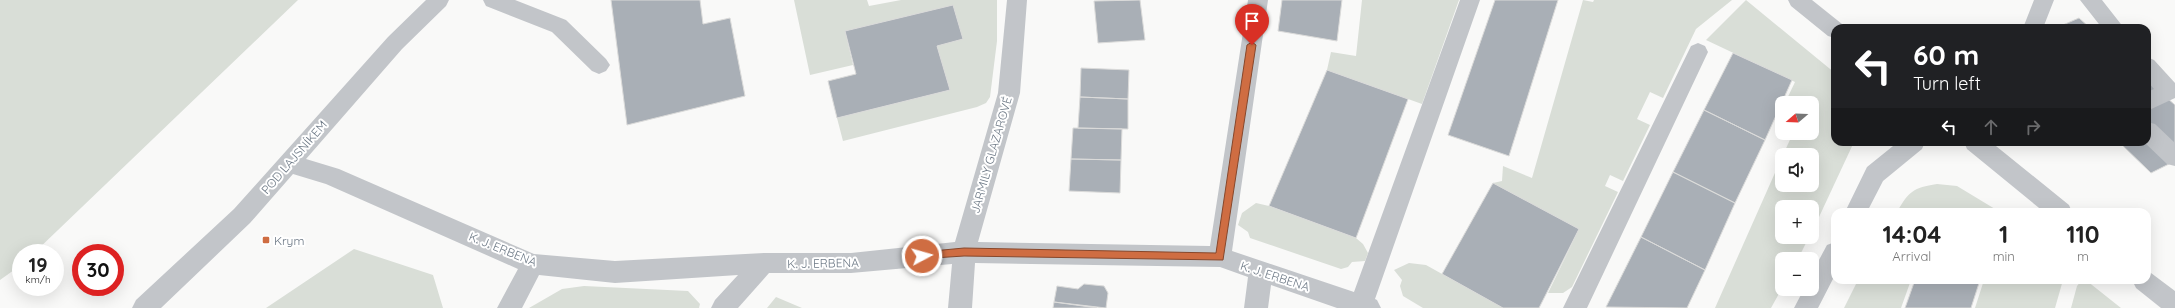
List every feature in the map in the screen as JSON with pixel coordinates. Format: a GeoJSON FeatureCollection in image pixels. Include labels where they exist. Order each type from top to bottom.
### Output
{"type":"FeatureCollection","features":[{"type":"Feature","properties":{"kind":"street","name":"POD LAJSNÍKEM"},"geometry":{"type":"LineString","coordinates":[[144,308],[242,216],[395,43],[439,0]]}},
{"type":"Feature","properties":{"kind":"street"},"geometry":{"type":"LineString","coordinates":[[493,0],[559,26],[599,65]]}},
{"type":"Feature","properties":{"kind":"street","name":"JARMILY GLAZAROVÉ"},"geometry":{"type":"LineString","coordinates":[[960,308],[964,252],[1009,93],[1017,0]]}},
{"type":"Feature","properties":{"kind":"street"},"geometry":{"type":"LineString","coordinates":[[1220,257],[1258,0]]}},
{"type":"Feature","properties":{"kind":"street"},"geometry":{"type":"LineString","coordinates":[[1365,306],[1470,0]]}},
{"type":"Feature","properties":{"kind":"street"},"geometry":{"type":"LineString","coordinates":[[1798,0],[1831,27]]}},
{"type":"Feature","properties":{"kind":"street"},"geometry":{"type":"LineString","coordinates":[[2035,24],[2044,0]]}},
{"type":"Feature","properties":{"kind":"street"},"geometry":{"type":"LineString","coordinates":[[2090,0],[2111,24]]}},
{"type":"Feature","properties":{"kind":"street"},"geometry":{"type":"LineString","coordinates":[[1575,308],[1698,52]]}},
{"type":"Feature","properties":{"kind":"street"},"geometry":{"type":"LineString","coordinates":[[2151,71],[2169,91],[2151,100]]}},
{"type":"Feature","properties":{"kind":"street"},"geometry":{"type":"LineString","coordinates":[[2151,135],[2175,157]]}},
{"type":"Feature","properties":{"kind":"street"},"geometry":{"type":"LineString","coordinates":[[1858,208],[1876,174],[1909,146]]}},
{"type":"Feature","properties":{"kind":"street"},"geometry":{"type":"LineString","coordinates":[[1980,146],[2056,208]]}},
{"type":"Feature","properties":{"kind":"street","name":"K. J. ERBENA"},"geometry":{"type":"LineString","coordinates":[[289,163],[331,176],[533,264],[615,272],[764,263],[851,264],[964,252],[1220,257],[1365,306]]}},
{"type":"Feature","properties":{"kind":"street"},"geometry":{"type":"LineString","coordinates":[[1806,308],[1831,260]]}},
{"type":"Feature","properties":{"kind":"street"},"geometry":{"type":"LineString","coordinates":[[723,308],[764,263]]}},
{"type":"Feature","properties":{"kind":"street"},"geometry":{"type":"LineString","coordinates":[[509,308],[533,264]]}},
{"type":"Feature","properties":{"kind":"street"},"geometry":{"type":"LineString","coordinates":[[1256,308],[1261,271]]}},
{"type":"Feature","properties":{"kind":"street"},"geometry":{"type":"LineString","coordinates":[[2149,284],[2175,305]]}},
{"type":"Feature","properties":{"kind":"shaded area"},"geometry":{"type":"Polygon","coordinates":[[[0,0],[298,0],[43,244],[12,244],[12,271],[0,280],[0,0]]]}},
{"type":"Feature","properties":{"kind":"shaded area"},"geometry":{"type":"Polygon","coordinates":[[[794,0],[867,0],[869,6],[901,0],[997,0],[997,41],[990,97],[986,103],[977,107],[843,141],[837,118],[950,90],[937,46],[963,39],[953,5],[845,31],[853,65],[810,75],[794,0]]]}},
{"type":"Feature","properties":{"kind":"shaded area"},"geometry":{"type":"Polygon","coordinates":[[[1362,0],[1459,0],[1422,104],[1327,70],[1331,52],[1356,56],[1362,0]]]}},
{"type":"Feature","properties":{"kind":"shaded area"},"geometry":{"type":"Polygon","coordinates":[[[1583,0],[1593,2],[1594,0],[1732,0],[1696,29],[1663,98],[1650,92],[1637,119],[1650,125],[1623,181],[1610,175],[1605,186],[1618,192],[1572,287],[1563,293],[1548,293],[1579,229],[1493,183],[1502,181],[1503,166],[1532,178],[1583,0]]]}},
{"type":"Feature","properties":{"kind":"shaded area"},"geometry":{"type":"Polygon","coordinates":[[[1746,0],[1831,70],[1831,146],[1852,146],[1819,217],[1819,200],[1775,200],[1775,244],[1806,244],[1802,252],[1775,252],[1775,296],[1778,296],[1771,308],[1715,308],[1775,173],[1775,192],[1819,192],[1819,148],[1786,148],[1790,140],[1819,140],[1819,96],[1788,96],[1795,82],[1706,40],[1746,0]]]}},
{"type":"Feature","properties":{"kind":"shaded area"},"geometry":{"type":"Polygon","coordinates":[[[1937,184],[1957,186],[1993,208],[1899,208],[1912,192],[1922,187],[1937,184]]]}},
{"type":"Feature","properties":{"kind":"shaded area"},"geometry":{"type":"Polygon","coordinates":[[[1256,203],[1269,206],[1356,238],[1363,244],[1368,253],[1365,261],[1352,262],[1348,267],[1341,269],[1250,238],[1248,232],[1238,225],[1242,213],[1256,203]]]}},
{"type":"Feature","properties":{"kind":"shaded area"},"geometry":{"type":"Polygon","coordinates":[[[354,249],[433,275],[443,308],[266,308],[354,249]]]}},
{"type":"Feature","properties":{"kind":"shaded area"},"geometry":{"type":"Polygon","coordinates":[[[1409,263],[1426,265],[1503,308],[1423,308],[1403,296],[1400,286],[1402,280],[1394,270],[1409,263]]]}},
{"type":"Feature","properties":{"kind":"shaded area"},"geometry":{"type":"Polygon","coordinates":[[[1856,284],[1910,284],[1901,308],[1844,308],[1856,284]]]}},
{"type":"Feature","properties":{"kind":"shaded area"},"geometry":{"type":"Polygon","coordinates":[[[1983,284],[2062,284],[2055,308],[1975,308],[1983,284]]]}},
{"type":"Feature","properties":{"kind":"shaded area"},"geometry":{"type":"Polygon","coordinates":[[[2079,284],[2091,284],[2121,308],[2071,308],[2079,284]]]}},
{"type":"Feature","properties":{"kind":"shaded area"},"geometry":{"type":"Polygon","coordinates":[[[584,286],[688,291],[700,304],[699,308],[529,308],[562,289],[584,286]]]}},
{"type":"Feature","properties":{"kind":"shaded area"},"geometry":{"type":"Polygon","coordinates":[[[776,297],[802,308],[767,308],[776,297]]]}},
{"type":"Feature","properties":{"kind":"building"},"geometry":{"type":"Polygon","coordinates":[[[611,0],[700,0],[703,24],[730,18],[745,96],[627,125],[611,0]]]}},
{"type":"Feature","properties":{"kind":"building"},"geometry":{"type":"Polygon","coordinates":[[[1140,0],[1145,40],[1098,43],[1094,1],[1140,0]]]}},
{"type":"Feature","properties":{"kind":"building"},"geometry":{"type":"Polygon","coordinates":[[[1282,0],[1342,0],[1337,41],[1278,31],[1282,0]]]}},
{"type":"Feature","properties":{"kind":"building"},"geometry":{"type":"Polygon","coordinates":[[[1495,0],[1558,0],[1509,156],[1448,135],[1495,0]]]}},
{"type":"Feature","properties":{"kind":"building"},"geometry":{"type":"Polygon","coordinates":[[[953,5],[963,39],[937,46],[950,90],[837,118],[828,81],[856,74],[845,31],[953,5]]]}},
{"type":"Feature","properties":{"kind":"building"},"geometry":{"type":"Polygon","coordinates":[[[2079,18],[2086,24],[2065,24],[2079,18]]]}},
{"type":"Feature","properties":{"kind":"building"},"geometry":{"type":"Polygon","coordinates":[[[1733,53],[1792,80],[1785,96],[1775,96],[1775,118],[1765,140],[1704,110],[1733,53]]]}},
{"type":"Feature","properties":{"kind":"building"},"geometry":{"type":"Polygon","coordinates":[[[1081,68],[1129,70],[1128,99],[1080,97],[1081,68]]]}},
{"type":"Feature","properties":{"kind":"building"},"geometry":{"type":"Polygon","coordinates":[[[1327,70],[1408,99],[1356,238],[1269,206],[1327,70]]]}},
{"type":"Feature","properties":{"kind":"building"},"geometry":{"type":"Polygon","coordinates":[[[2151,84],[2175,105],[2175,161],[2151,173],[2123,146],[2151,146],[2151,84]]]}},
{"type":"Feature","properties":{"kind":"building"},"geometry":{"type":"Polygon","coordinates":[[[1080,97],[1128,99],[1128,129],[1078,128],[1080,97]]]}},
{"type":"Feature","properties":{"kind":"building"},"geometry":{"type":"Polygon","coordinates":[[[1704,110],[1765,140],[1735,203],[1673,172],[1704,110]]]}},
{"type":"Feature","properties":{"kind":"building"},"geometry":{"type":"Polygon","coordinates":[[[1073,128],[1122,129],[1121,160],[1071,159],[1073,128]]]}},
{"type":"Feature","properties":{"kind":"building"},"geometry":{"type":"Polygon","coordinates":[[[1071,159],[1121,160],[1120,193],[1069,191],[1071,159]]]}},
{"type":"Feature","properties":{"kind":"building"},"geometry":{"type":"Polygon","coordinates":[[[1673,172],[1735,203],[1705,270],[1641,237],[1673,172]]]}},
{"type":"Feature","properties":{"kind":"building"},"geometry":{"type":"Polygon","coordinates":[[[1493,183],[1579,229],[1539,308],[1503,308],[1442,274],[1493,183]]]}},
{"type":"Feature","properties":{"kind":"building"},"geometry":{"type":"Polygon","coordinates":[[[1641,237],[1705,270],[1687,308],[1606,307],[1641,237]]]}},
{"type":"Feature","properties":{"kind":"building"},"geometry":{"type":"Polygon","coordinates":[[[1084,284],[1104,286],[1108,293],[1106,308],[1054,302],[1057,286],[1078,289],[1084,284]]]}},
{"type":"Feature","properties":{"kind":"building"},"geometry":{"type":"Polygon","coordinates":[[[1914,284],[1979,284],[1971,308],[1905,308],[1914,284]]]}},
{"type":"Feature","properties":{"kind":"building"},"geometry":{"type":"Polygon","coordinates":[[[1054,302],[1097,308],[1053,308],[1054,302]]]}},
{"type":"Feature","properties":{"kind":"place","name":"Krym"},"geometry":{"type":"Point","coordinates":[266,240]}},
{"type":"Feature","properties":{"kind":"route"},"geometry":{"type":"LineString","coordinates":[[922,256],[964,252],[1220,257],[1252,45]]}}]}
